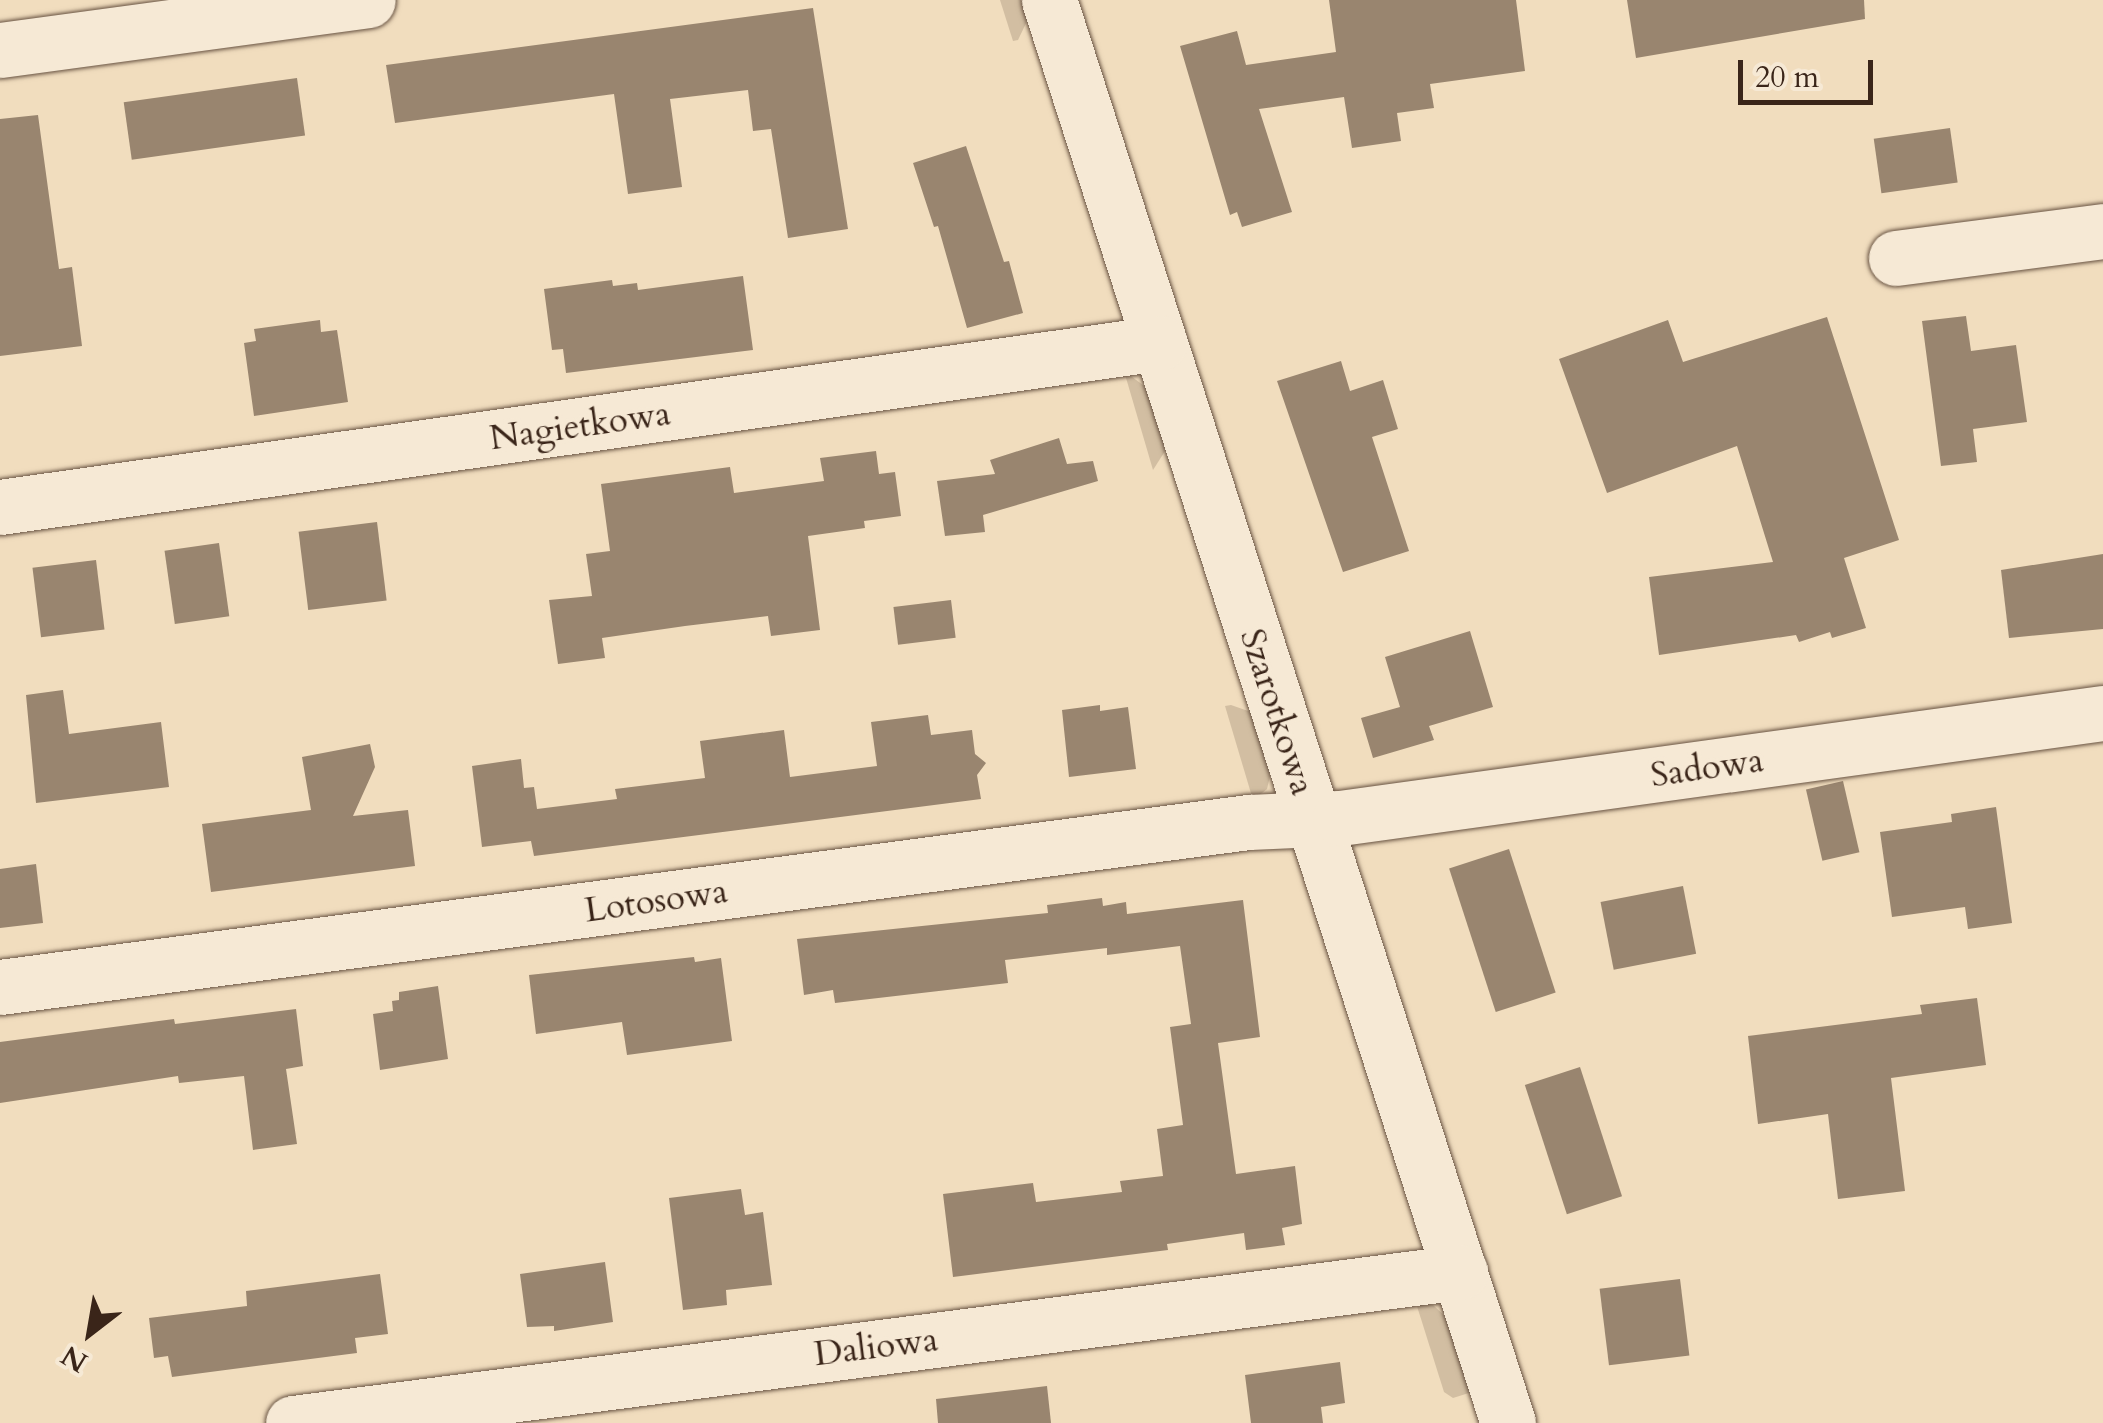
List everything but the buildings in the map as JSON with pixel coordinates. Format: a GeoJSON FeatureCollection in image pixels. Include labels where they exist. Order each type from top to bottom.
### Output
{"type":"FeatureCollection","features":[{"type":"Feature","properties":{"kind":"street"},"geometry":{"type":"LineString","coordinates":[[0,50],[368,0]]}},
{"type":"Feature","properties":{"kind":"street","name":"Szarotkowa"},"geometry":{"type":"LineString","coordinates":[[1049,0],[1508,1423]]}},
{"type":"Feature","properties":{"kind":"street"},"geometry":{"type":"LineString","coordinates":[[1896,258],[2103,231]]}},
{"type":"Feature","properties":{"kind":"street","name":"Nagietkowa"},"geometry":{"type":"LineString","coordinates":[[0,506],[1158,343]]}},
{"type":"Feature","properties":{"kind":"street","name":"Sadowa"},"geometry":{"type":"LineString","coordinates":[[1312,818],[1340,818],[2103,713]]}},
{"type":"Feature","properties":{"kind":"street","name":"Lotosowa"},"geometry":{"type":"LineString","coordinates":[[0,987],[1249,822],[1312,818]]}},
{"type":"Feature","properties":{"kind":"street","name":"Daliowa"},"geometry":{"type":"LineString","coordinates":[[294,1423],[1460,1272]]}},
{"type":"Feature","properties":{"kind":"shaded area"},"geometry":{"type":"Polygon","coordinates":[[[1000,0],[1023,0],[1029,17],[1018,40],[1013,41],[1000,0]]]}},
{"type":"Feature","properties":{"kind":"shaded area"},"geometry":{"type":"Polygon","coordinates":[[[1124,371],[1147,388],[1167,448],[1153,470],[1124,371]]]}},
{"type":"Feature","properties":{"kind":"shaded area"},"geometry":{"type":"Polygon","coordinates":[[[1225,706],[1251,712],[1271,772],[1267,789],[1253,800],[1225,706]]]}},
{"type":"Feature","properties":{"kind":"shaded area"},"geometry":{"type":"Polygon","coordinates":[[[1416,1303],[1433,1305],[1447,1318],[1472,1392],[1453,1398],[1444,1392],[1416,1303]]]}}]}
